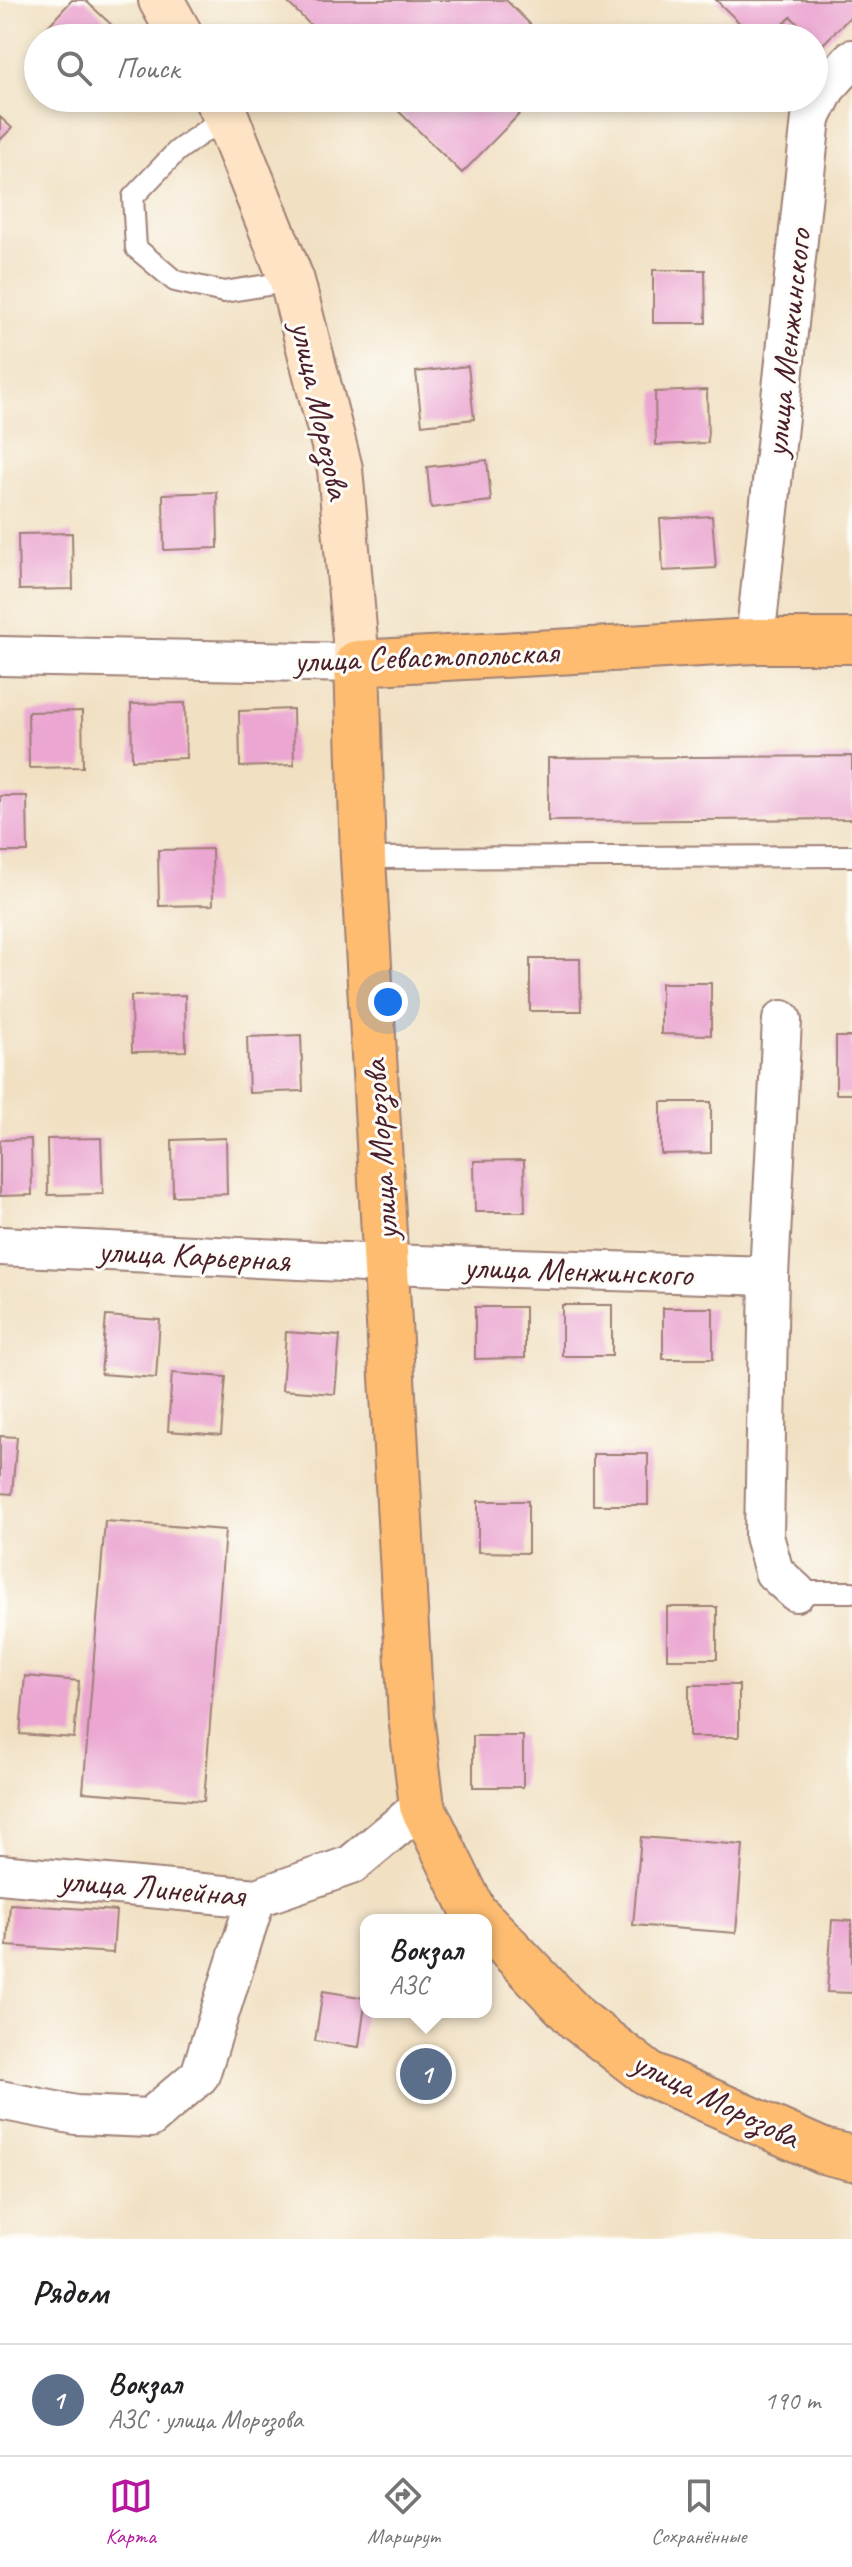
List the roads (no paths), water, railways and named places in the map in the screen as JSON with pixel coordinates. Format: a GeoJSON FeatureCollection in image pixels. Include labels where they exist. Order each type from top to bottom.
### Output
{"type":"FeatureCollection","features":[{"type":"Feature","properties":{"kind":"main road"},"geometry":{"type":"LineString","coordinates":[[161,0],[174,24]]}},
{"type":"Feature","properties":{"kind":"main road","name":"улица Морозова"},"geometry":{"type":"LineString","coordinates":[[223,112],[292,281],[340,469],[357,663],[363,858],[411,1717],[422,1806],[476,1914]]}},
{"type":"Feature","properties":{"kind":"main road","name":"улица Севастопольская"},"geometry":{"type":"LineString","coordinates":[[357,663],[755,641],[852,641]]}},
{"type":"Feature","properties":{"kind":"main road","name":"улица Морозова"},"geometry":{"type":"LineString","coordinates":[[492,1930],[577,2019],[647,2073],[823,2151],[852,2158]]}},
{"type":"Feature","properties":{"kind":"street","name":"улица Менжинского"},"geometry":{"type":"LineString","coordinates":[[828,86],[852,59]]}},
{"type":"Feature","properties":{"kind":"street","name":"улица Менжинского"},"geometry":{"type":"LineString","coordinates":[[755,641],[814,112]]}},
{"type":"Feature","properties":{"kind":"street","name":"улица Севастопольская"},"geometry":{"type":"LineString","coordinates":[[0,656],[357,663]]}},
{"type":"Feature","properties":{"kind":"street"},"geometry":{"type":"LineString","coordinates":[[782,1020],[769,1276],[764,1536],[774,1572],[796,1592]]}},
{"type":"Feature","properties":{"kind":"street","name":"улица Карьерная"},"geometry":{"type":"LineString","coordinates":[[0,1246],[387,1264]]}},
{"type":"Feature","properties":{"kind":"street","name":"улица Менжинского"},"geometry":{"type":"LineString","coordinates":[[387,1264],[769,1276]]}},
{"type":"Feature","properties":{"kind":"street","name":"улица Линейная"},"geometry":{"type":"LineString","coordinates":[[0,1874],[256,1898],[351,1865],[422,1806]]}},
{"type":"Feature","properties":{"kind":"street"},"geometry":{"type":"LineString","coordinates":[[0,2100],[76,2115],[150,2118],[200,2075],[256,1898]]}},
{"type":"Feature","properties":{"kind":"lane"},"geometry":{"type":"LineString","coordinates":[[216,112],[133,197],[136,248],[175,281],[224,292],[292,281]]}},
{"type":"Feature","properties":{"kind":"lane"},"geometry":{"type":"LineString","coordinates":[[363,858],[852,856]]}},
{"type":"Feature","properties":{"kind":"lane"},"geometry":{"type":"LineString","coordinates":[[796,1592],[852,1592]]}},
{"type":"Feature","properties":{"kind":"place","name":"Вокзал"},"geometry":{"type":"Point","coordinates":[426,2074]}}]}
